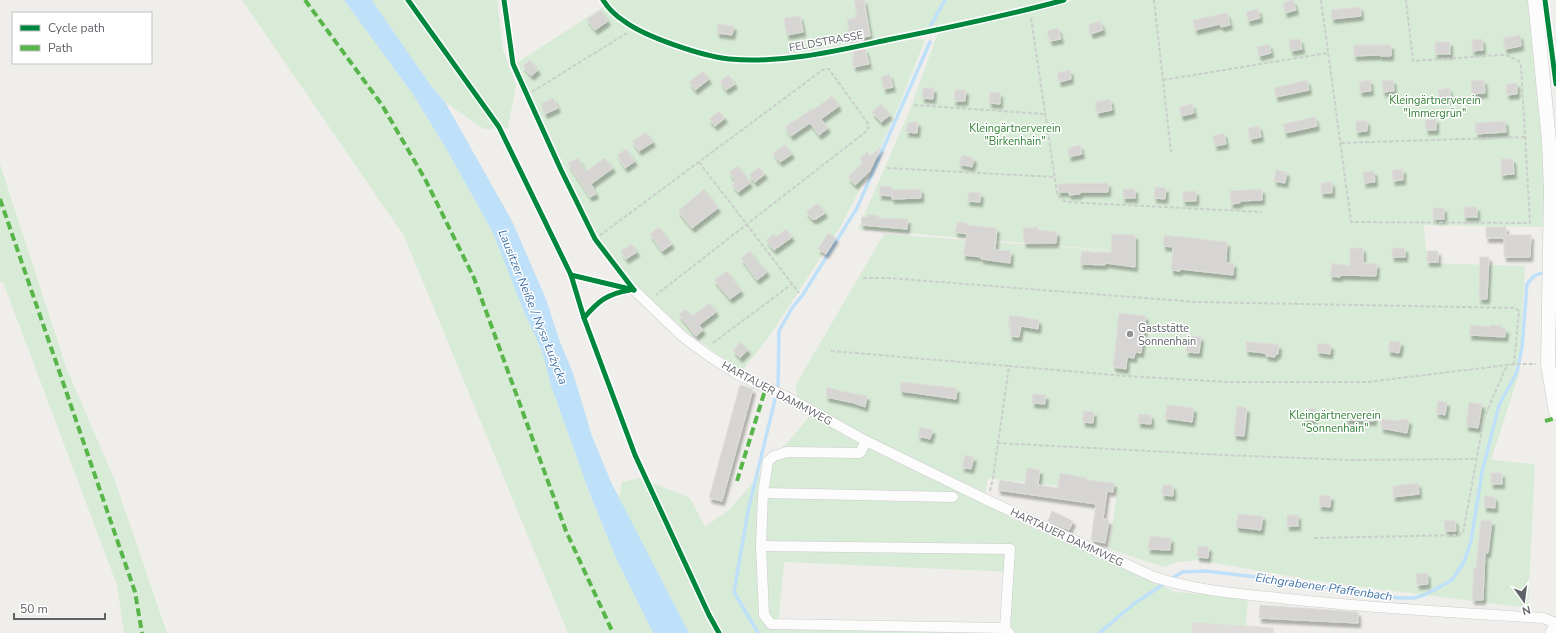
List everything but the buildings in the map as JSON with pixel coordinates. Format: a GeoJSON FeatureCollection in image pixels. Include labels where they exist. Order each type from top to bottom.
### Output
{"type":"FeatureCollection","features":[{"type":"Feature","properties":{"kind":"main road"},"geometry":{"type":"LineString","coordinates":[[1534,0],[1553,190],[1552,394],[1556,412]]}},
{"type":"Feature","properties":{"kind":"street","name":"HARTAUER DAMMWEG"},"geometry":{"type":"LineString","coordinates":[[634,290],[682,336],[709,356],[740,375],[777,392],[866,441],[987,500],[1159,579],[1177,584],[1252,595],[1350,606],[1543,618],[1556,624]]}},
{"type":"Feature","properties":{"kind":"street"},"geometry":{"type":"LineString","coordinates":[[761,546],[1010,549],[1007,630],[771,624],[764,615],[761,546],[763,493],[768,462],[774,456],[787,452],[860,453],[866,441]]}},
{"type":"Feature","properties":{"kind":"street"},"geometry":{"type":"LineString","coordinates":[[763,493],[953,497]]}},
{"type":"Feature","properties":{"kind":"street"},"geometry":{"type":"LineString","coordinates":[[1550,633],[1556,624]]}},
{"type":"Feature","properties":{"kind":"lane","name":"FELDSTRASSE"},"geometry":{"type":"LineString","coordinates":[[603,0],[607,6],[624,21],[635,28],[692,51],[728,59],[774,59],[850,48],[1029,10],[1064,0]]}},
{"type":"Feature","properties":{"kind":"path"},"geometry":{"type":"LineString","coordinates":[[1154,0],[1171,152]]}},
{"type":"Feature","properties":{"kind":"path"},"geometry":{"type":"LineString","coordinates":[[1321,0],[1351,222],[1530,223],[1521,66],[1519,61],[1506,55],[1413,61],[1406,0]]}},
{"type":"Feature","properties":{"kind":"path"},"geometry":{"type":"LineString","coordinates":[[1029,10],[1059,197],[1066,202],[1262,212]]}},
{"type":"Feature","properties":{"kind":"path"},"geometry":{"type":"LineString","coordinates":[[527,95],[635,28]]}},
{"type":"Feature","properties":{"kind":"path"},"geometry":{"type":"LineString","coordinates":[[1163,80],[1328,53]]}},
{"type":"Feature","properties":{"kind":"path"},"geometry":{"type":"LineString","coordinates":[[596,240],[824,69],[829,69],[869,125],[869,128],[647,302]]}},
{"type":"Feature","properties":{"kind":"path"},"geometry":{"type":"LineString","coordinates":[[524,89],[530,102]]}},
{"type":"Feature","properties":{"kind":"path"},"geometry":{"type":"LineString","coordinates":[[914,105],[1045,114]]}},
{"type":"Feature","properties":{"kind":"path"},"geometry":{"type":"LineString","coordinates":[[1341,144],[1525,137]]}},
{"type":"Feature","properties":{"kind":"path"},"geometry":{"type":"LineString","coordinates":[[699,162],[798,293]]}},
{"type":"Feature","properties":{"kind":"path"},"geometry":{"type":"LineString","coordinates":[[887,168],[1055,177]]}},
{"type":"Feature","properties":{"kind":"path"},"geometry":{"type":"LineString","coordinates":[[592,233],[600,246]]}},
{"type":"Feature","properties":{"kind":"path"},"geometry":{"type":"LineString","coordinates":[[863,278],[889,278],[1196,302],[1515,308],[1519,311],[1515,364]]}},
{"type":"Feature","properties":{"kind":"path"},"geometry":{"type":"LineString","coordinates":[[713,343],[792,284]]}},
{"type":"Feature","properties":{"kind":"path"},"geometry":{"type":"LineString","coordinates":[[831,351],[1126,376],[1236,382],[1367,382],[1523,364]]}},
{"type":"Feature","properties":{"kind":"path"},"geometry":{"type":"LineString","coordinates":[[1314,538],[1460,535],[1464,532],[1475,460],[1484,418],[1507,365]]}},
{"type":"Feature","properties":{"kind":"path"},"geometry":{"type":"LineString","coordinates":[[987,500],[993,478],[1009,366]]}},
{"type":"Feature","properties":{"kind":"path"},"geometry":{"type":"LineString","coordinates":[[997,443],[1352,460],[1475,460]]}},
{"type":"Feature","properties":{"kind":"shaded area"},"geometry":{"type":"Polygon","coordinates":[[[1159,618],[1274,628],[1274,633],[1140,633],[1159,618]]]}},
{"type":"Feature","properties":{"kind":"green space"},"geometry":{"type":"Polygon","coordinates":[[[242,0],[344,0],[412,93],[447,150],[493,233],[522,307],[542,351],[551,386],[590,494],[615,556],[653,633],[568,633],[404,236],[242,0]]]}},
{"type":"Feature","properties":{"kind":"green space"},"geometry":{"type":"Polygon","coordinates":[[[372,0],[497,0],[503,50],[516,85],[508,128],[484,129],[445,102],[429,83],[372,0]]]}},
{"type":"Feature","properties":{"kind":"green space"},"geometry":{"type":"Polygon","coordinates":[[[606,0],[1057,0],[1025,9],[930,30],[794,55],[736,57],[694,49],[626,22],[606,0]]]}},
{"type":"Feature","properties":{"kind":"green space"},"geometry":{"type":"Polygon","coordinates":[[[1074,0],[1531,0],[1546,140],[1546,227],[1424,225],[1427,263],[1525,266],[1519,374],[1491,460],[1535,464],[1528,608],[1323,582],[1199,560],[1177,562],[1164,567],[1109,549],[1117,493],[988,478],[985,494],[867,436],[799,399],[795,386],[884,234],[1166,255],[858,229],[909,112],[938,33],[1041,10],[1074,0]]]}},
{"type":"Feature","properties":{"kind":"green space"},"geometry":{"type":"Polygon","coordinates":[[[603,7],[612,17],[624,24],[672,46],[734,61],[796,58],[915,39],[925,40],[878,153],[841,226],[771,334],[742,371],[688,333],[635,285],[597,238],[562,172],[515,64],[603,7]]]}},
{"type":"Feature","properties":{"kind":"green space"},"geometry":{"type":"Polygon","coordinates":[[[0,164],[66,367],[115,481],[167,633],[124,633],[117,585],[3,282],[0,282],[0,164]]]}},
{"type":"Feature","properties":{"kind":"green space"},"geometry":{"type":"Polygon","coordinates":[[[810,416],[1016,520],[1175,592],[1248,598],[1246,626],[1192,622],[1192,633],[1015,633],[1010,623],[1013,572],[784,562],[778,628],[1002,633],[689,633],[619,498],[622,482],[640,478],[690,498],[705,527],[731,508],[810,416]]]}},
{"type":"Feature","properties":{"kind":"water","name":"Lausitzer Neiße / Nysa Łużycka"},"geometry":{"type":"Polygon","coordinates":[[[344,0],[372,0],[429,83],[445,102],[512,221],[546,299],[560,342],[573,373],[592,436],[611,482],[689,633],[653,633],[615,556],[590,494],[551,386],[542,351],[522,307],[493,233],[447,150],[412,93],[344,0]]]}},
{"type":"Feature","properties":{"kind":"waterway"},"geometry":{"type":"LineString","coordinates":[[931,25],[945,0]]}},
{"type":"Feature","properties":{"kind":"waterway"},"geometry":{"type":"LineString","coordinates":[[758,633],[734,592],[748,511],[778,387],[779,331],[792,308],[802,296],[857,208],[930,42]]}},
{"type":"Feature","properties":{"kind":"waterway","name":"Eichgrabener Pfaffenbach"},"geometry":{"type":"LineString","coordinates":[[1099,633],[1135,603],[1182,572],[1205,571],[1248,576],[1399,598],[1414,598],[1424,595],[1452,580],[1464,562],[1471,541],[1482,472],[1499,405],[1517,372],[1522,347],[1527,284],[1534,276],[1544,272]]}},
{"type":"Feature","properties":{"kind":"marked path"},"geometry":{"type":"LineString","coordinates":[[305,0],[382,105],[425,179],[474,278],[566,531],[613,633]]}},
{"type":"Feature","properties":{"kind":"marked path"},"geometry":{"type":"LineString","coordinates":[[0,199],[135,592],[142,633]]}},
{"type":"Feature","properties":{"kind":"marked path"},"geometry":{"type":"LineString","coordinates":[[737,481],[766,387]]}},
{"type":"Feature","properties":{"kind":"marked path"},"geometry":{"type":"LineString","coordinates":[[1545,421],[1556,418]]}},
{"type":"Feature","properties":{"kind":"cycle path"},"geometry":{"type":"LineString","coordinates":[[408,0],[499,127],[571,275],[584,318],[635,455],[709,615],[719,633]]}},
{"type":"Feature","properties":{"kind":"cycle path"},"geometry":{"type":"LineString","coordinates":[[504,0],[513,64],[561,170],[595,239],[634,290]]}},
{"type":"Feature","properties":{"kind":"cycle path"},"geometry":{"type":"LineString","coordinates":[[603,0],[621,19],[633,27],[659,39],[704,54],[729,59],[749,60],[769,60],[809,56],[976,22],[1064,0]]}},
{"type":"Feature","properties":{"kind":"cycle path"},"geometry":{"type":"LineString","coordinates":[[1545,0],[1556,84]]}},
{"type":"Feature","properties":{"kind":"cycle path"},"geometry":{"type":"LineString","coordinates":[[571,275],[634,290]]}},
{"type":"Feature","properties":{"kind":"cycle path"},"geometry":{"type":"LineString","coordinates":[[584,318],[604,299],[630,290]]}},
{"type":"Feature","properties":{"kind":"place","name":"Gaststätte Sonnenhain"},"geometry":{"type":"Point","coordinates":[1130,334]}},
{"type":"Feature","properties":{"kind":"park label","name":"Kleingärtnerverein \"Immergrün\""},"geometry":{"type":"Point","coordinates":[1435,106]}},
{"type":"Feature","properties":{"kind":"park label","name":"Kleingärtnerverein \"Birkenhain\""},"geometry":{"type":"Point","coordinates":[1015,134]}},
{"type":"Feature","properties":{"kind":"park label","name":"Kleingärtnerverein \"Sonnenhain\""},"geometry":{"type":"Point","coordinates":[1335,421]}}]}
